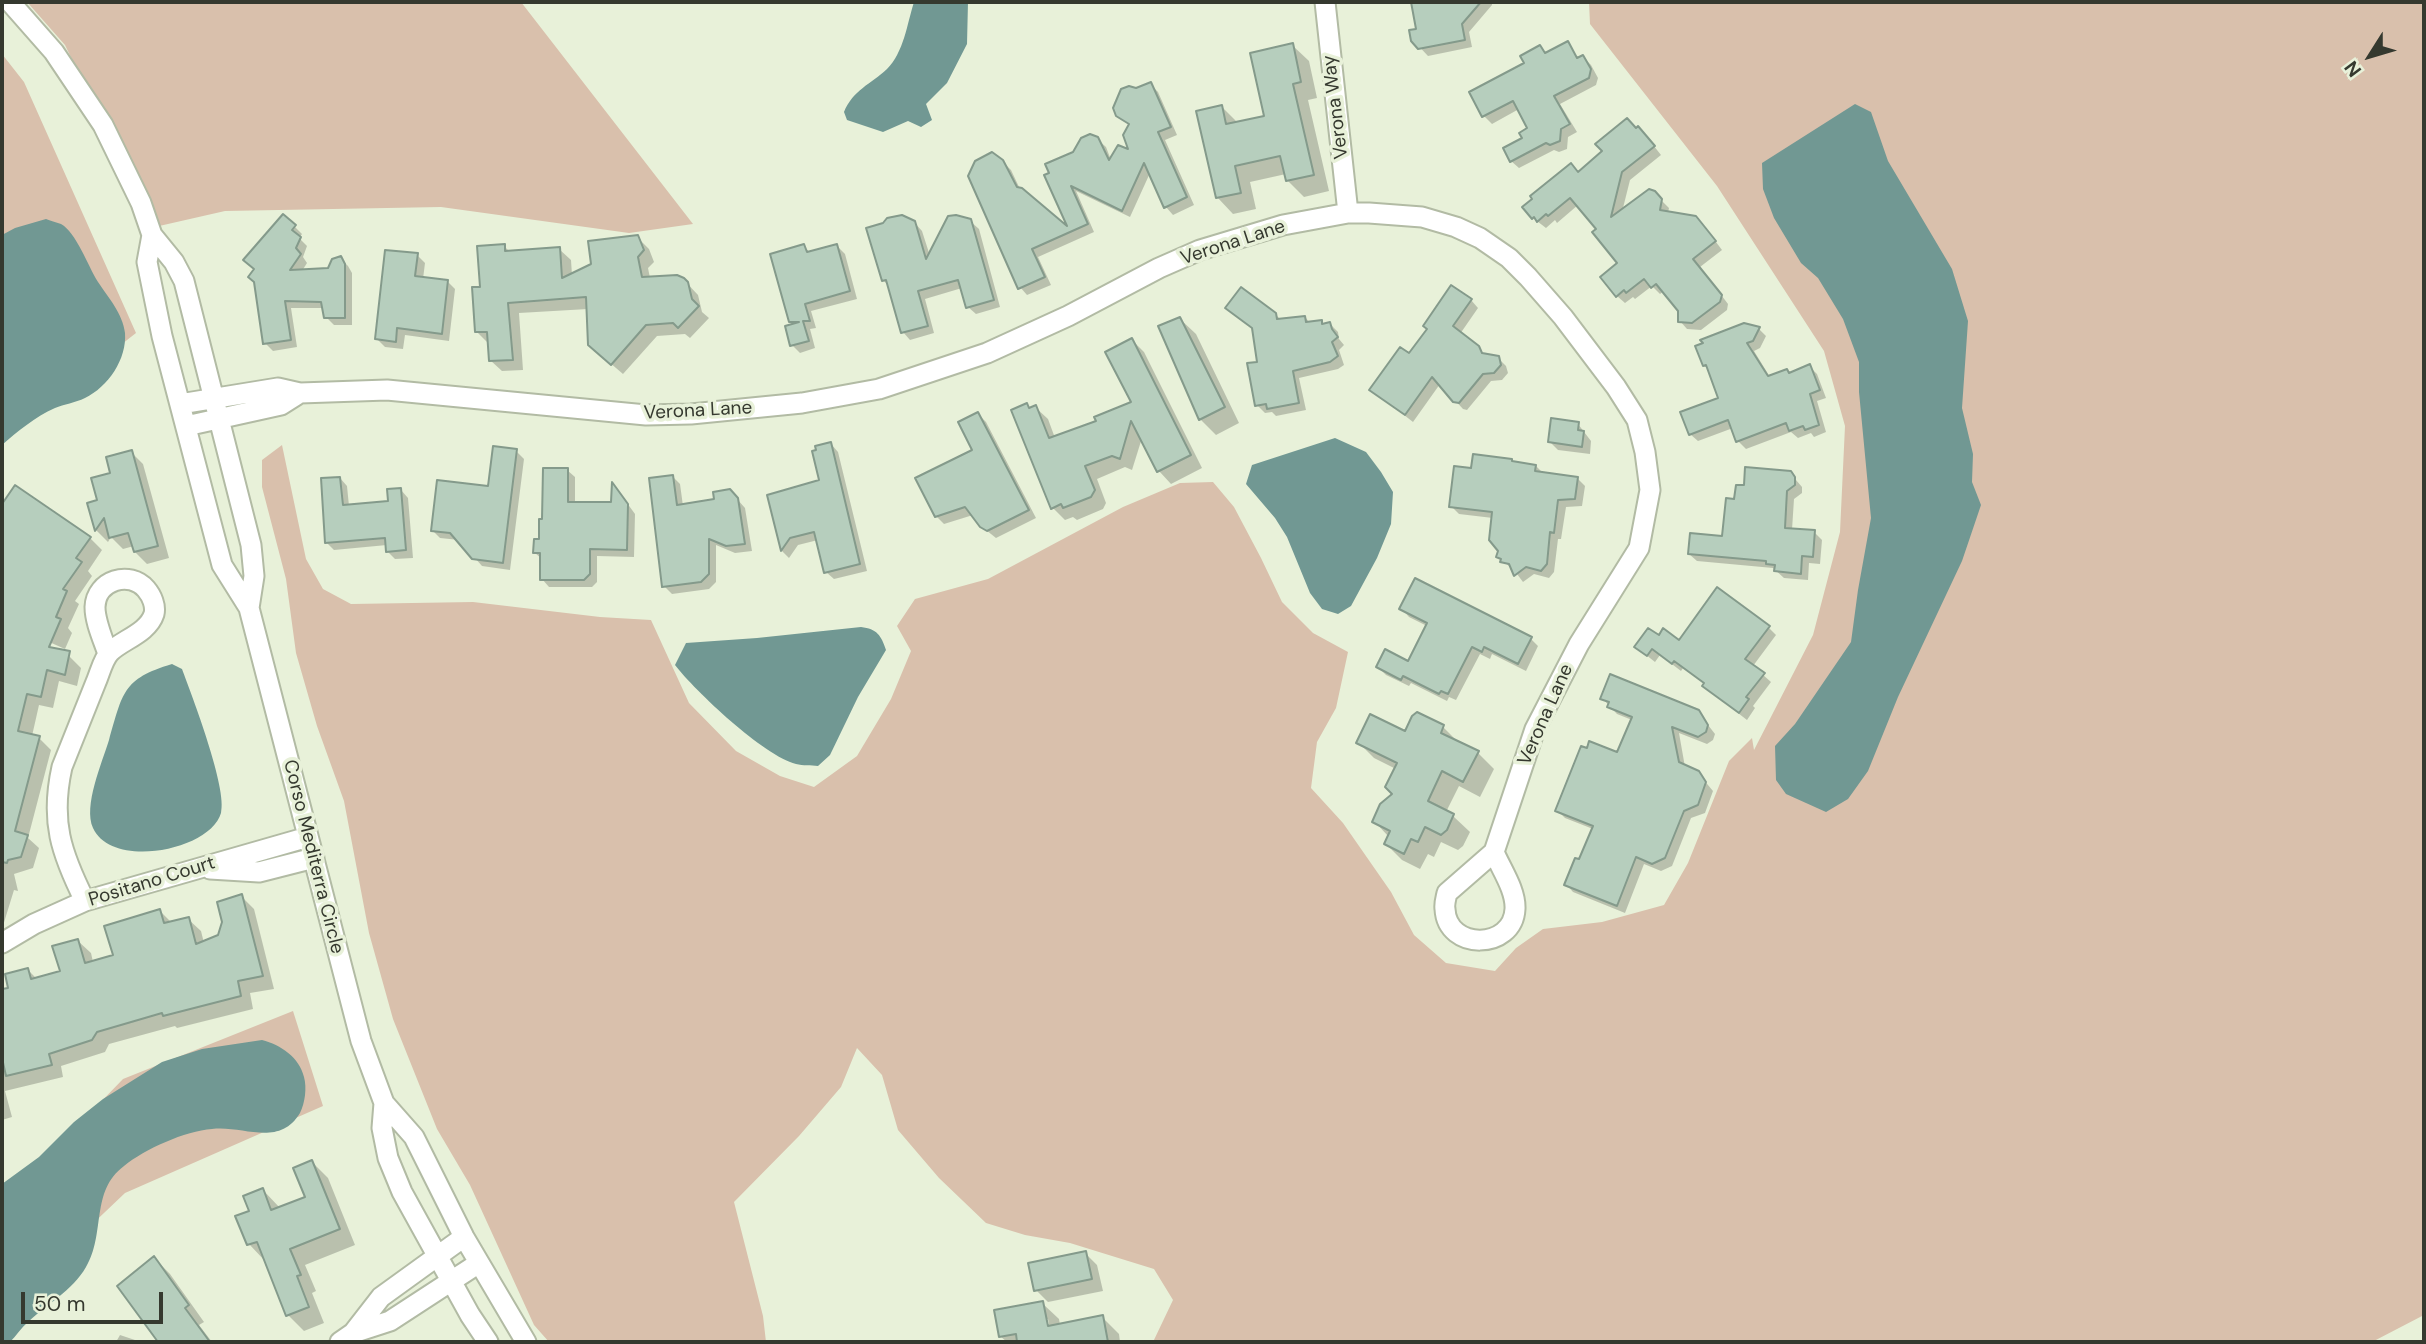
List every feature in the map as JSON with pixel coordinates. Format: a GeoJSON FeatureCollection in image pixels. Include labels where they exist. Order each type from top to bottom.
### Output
{"type":"FeatureCollection","features":[{"type":"Feature","properties":{"kind":"street","name":"Corso Mediterra Circle"},"geometry":{"type":"LineString","coordinates":[[10,2],[54,52],[103,125],[141,202],[152,235],[174,262],[184,281],[251,545],[254,576],[250,608]]}},
{"type":"Feature","properties":{"kind":"street","name":"Verona Way"},"geometry":{"type":"LineString","coordinates":[[1325,2],[1348,213]]}},
{"type":"Feature","properties":{"kind":"street","name":"Verona Lane"},"geometry":{"type":"LineString","coordinates":[[180,404],[278,388],[300,393],[387,390],[646,415],[754,409],[817,401],[879,389],[987,353],[1200,250],[1283,225],[1348,213],[1390,213],[1422,217],[1456,227],[1480,238],[1509,258],[1528,277],[1563,317],[1616,387],[1637,420],[1650,490],[1639,548],[1579,644],[1535,729],[1494,852]]}},
{"type":"Feature","properties":{"kind":"street","name":"Corso Mediterra Circle"},"geometry":{"type":"LineString","coordinates":[[152,235],[146,262],[162,336],[222,565],[250,608],[361,1041],[384,1103],[414,1137],[464,1237],[526,1342]]}},
{"type":"Feature","properties":{"kind":"street","name":"Verona Lane"},"geometry":{"type":"LineString","coordinates":[[186,426],[281,405],[300,393]]}},
{"type":"Feature","properties":{"kind":"street"},"geometry":{"type":"LineString","coordinates":[[85,901],[63,852],[57,830],[57,797],[62,767],[108,654]]}},
{"type":"Feature","properties":{"kind":"street","name":"Positano Court"},"geometry":{"type":"LineString","coordinates":[[2,943],[85,901],[308,837]]}},
{"type":"Feature","properties":{"kind":"street"},"geometry":{"type":"LineString","coordinates":[[1494,852],[1508,883],[1515,909],[1511,923],[1504,933],[1478,942],[1461,936],[1450,926],[1444,911],[1447,893],[1494,852]]}},
{"type":"Feature","properties":{"kind":"street"},"geometry":{"type":"LineString","coordinates":[[202,869],[258,872],[314,858]]}},
{"type":"Feature","properties":{"kind":"street","name":"Corso Mediterra Circle"},"geometry":{"type":"LineString","coordinates":[[384,1103],[382,1128],[388,1158],[402,1192],[488,1342]]}},
{"type":"Feature","properties":{"kind":"street"},"geometry":{"type":"LineString","coordinates":[[347,1337],[382,1297],[464,1237]]}},
{"type":"Feature","properties":{"kind":"street"},"geometry":{"type":"LineString","coordinates":[[347,1337],[390,1321],[479,1263]]}},
{"type":"Feature","properties":{"kind":"shaded area"},"geometry":{"type":"Polygon","coordinates":[[[27,2],[521,2],[693,224],[629,233],[441,207],[225,211],[146,229],[123,165],[65,45],[27,2]]]}},
{"type":"Feature","properties":{"kind":"shaded area"},"geometry":{"type":"Polygon","coordinates":[[[1589,2],[2424,2],[2424,1315],[2372,1342],[1153,1342],[1173,1300],[1154,1269],[1070,1243],[1025,1235],[986,1223],[939,1178],[898,1130],[882,1075],[857,1048],[841,1087],[799,1136],[734,1202],[763,1316],[766,1342],[549,1342],[534,1325],[470,1185],[437,1129],[393,1019],[369,933],[344,801],[317,726],[296,653],[286,579],[262,487],[262,460],[282,445],[306,559],[323,589],[351,604],[473,602],[600,617],[651,620],[689,703],[736,751],[780,776],[814,787],[857,756],[891,699],[911,651],[897,626],[915,599],[988,579],[1123,507],[1180,483],[1213,482],[1234,507],[1282,602],[1313,633],[1348,652],[1336,708],[1317,742],[1311,788],[1343,823],[1391,892],[1414,935],[1446,963],[1495,971],[1516,948],[1543,929],[1602,922],[1664,905],[1688,863],[1729,761],[1752,738],[1754,750],[1813,635],[1840,532],[1845,426],[1824,351],[1717,186],[1590,24],[1589,2]]]}},
{"type":"Feature","properties":{"kind":"shaded area"},"geometry":{"type":"Polygon","coordinates":[[[2,54],[24,82],[136,333],[2,438],[2,54]]]}},
{"type":"Feature","properties":{"kind":"shaded area"},"geometry":{"type":"Polygon","coordinates":[[[293,1011],[323,1106],[125,1193],[2,1310],[2,1204],[123,1079],[293,1011]]]}},
{"type":"Feature","properties":{"kind":"water"},"geometry":{"type":"Polygon","coordinates":[[[914,2],[968,2],[967,44],[947,83],[926,104],[932,120],[921,127],[908,121],[883,132],[847,120],[844,112],[852,98],[893,62],[904,37],[914,2]]]}},
{"type":"Feature","properties":{"kind":"water"},"geometry":{"type":"Polygon","coordinates":[[[1855,104],[1871,112],[1888,161],[1952,269],[1968,321],[1962,408],[1973,454],[1972,482],[1981,505],[1962,561],[1898,697],[1868,771],[1848,799],[1826,812],[1786,794],[1776,780],[1775,746],[1795,724],[1851,642],[1871,518],[1859,392],[1859,362],[1843,319],[1818,278],[1801,263],[1774,218],[1763,189],[1762,163],[1855,104]]]}},
{"type":"Feature","properties":{"kind":"water"},"geometry":{"type":"Polygon","coordinates":[[[46,219],[61,224],[72,234],[118,312],[124,326],[125,343],[119,362],[101,387],[85,398],[41,416],[2,445],[2,235],[15,228],[46,219]]]}},
{"type":"Feature","properties":{"kind":"water"},"geometry":{"type":"Polygon","coordinates":[[[1335,438],[1366,452],[1393,492],[1391,524],[1377,558],[1351,606],[1338,614],[1322,609],[1310,593],[1287,537],[1275,518],[1246,484],[1252,465],[1335,438]]]}},
{"type":"Feature","properties":{"kind":"water"},"geometry":{"type":"Polygon","coordinates":[[[861,627],[878,634],[886,650],[858,697],[830,755],[818,766],[796,764],[766,749],[714,706],[675,665],[686,643],[861,627]]]}},
{"type":"Feature","properties":{"kind":"water"},"geometry":{"type":"Polygon","coordinates":[[[172,664],[182,669],[208,742],[219,784],[221,813],[213,826],[199,837],[181,845],[160,850],[120,849],[104,841],[93,828],[90,808],[95,784],[127,690],[143,676],[172,664]]]}},
{"type":"Feature","properties":{"kind":"water"},"geometry":{"type":"Polygon","coordinates":[[[262,1040],[288,1053],[302,1070],[304,1100],[300,1113],[291,1124],[282,1130],[260,1133],[224,1129],[201,1130],[154,1147],[124,1166],[113,1176],[102,1200],[96,1241],[80,1276],[25,1324],[10,1342],[2,1342],[2,1184],[39,1157],[74,1122],[103,1099],[162,1062],[202,1049],[262,1040]]]}},
{"type":"Feature","properties":{"kind":"building"},"geometry":{"type":"Polygon","coordinates":[[[1411,2],[1481,2],[1462,24],[1465,40],[1418,49],[1411,41],[1409,30],[1416,29],[1411,2]]]}},
{"type":"Feature","properties":{"kind":"building"},"geometry":{"type":"Polygon","coordinates":[[[1568,41],[1577,58],[1583,55],[1591,69],[1589,78],[1554,96],[1570,124],[1561,129],[1560,141],[1550,145],[1546,143],[1510,162],[1503,148],[1522,138],[1519,133],[1527,128],[1513,101],[1482,117],[1469,92],[1524,63],[1520,56],[1540,45],[1545,53],[1568,41]]]}},
{"type":"Feature","properties":{"kind":"building"},"geometry":{"type":"Polygon","coordinates":[[[1293,43],[1301,82],[1293,84],[1314,175],[1286,181],[1280,156],[1235,166],[1241,193],[1216,198],[1196,111],[1222,105],[1226,124],[1264,116],[1250,53],[1293,43]]]}},
{"type":"Feature","properties":{"kind":"building"},"geometry":{"type":"Polygon","coordinates":[[[1151,82],[1171,127],[1158,132],[1187,197],[1164,208],[1144,163],[1122,211],[1071,186],[1088,224],[1032,249],[1045,277],[1018,289],[968,176],[975,161],[992,152],[1003,160],[1017,187],[1022,188],[1067,226],[1044,175],[1049,173],[1045,164],[1073,152],[1081,138],[1090,134],[1098,137],[1109,160],[1118,145],[1128,149],[1123,135],[1129,124],[1116,116],[1113,108],[1121,89],[1129,86],[1136,88],[1151,82]]]}},
{"type":"Feature","properties":{"kind":"building"},"geometry":{"type":"Polygon","coordinates":[[[1627,118],[1636,128],[1638,126],[1655,146],[1622,172],[1611,217],[1649,189],[1662,199],[1660,210],[1696,216],[1716,241],[1693,259],[1722,295],[1720,302],[1692,323],[1678,322],[1678,311],[1656,284],[1651,288],[1644,279],[1616,297],[1600,277],[1617,263],[1592,232],[1596,229],[1570,198],[1537,222],[1522,207],[1532,199],[1530,196],[1571,163],[1578,172],[1602,151],[1595,144],[1627,118]]]}},
{"type":"Feature","properties":{"kind":"building"},"geometry":{"type":"Polygon","coordinates":[[[283,214],[296,225],[292,230],[301,237],[296,248],[301,254],[290,270],[328,268],[332,259],[341,256],[345,264],[345,318],[324,318],[321,302],[285,301],[291,340],[263,344],[254,282],[248,277],[254,269],[243,260],[283,214]]]}},
{"type":"Feature","properties":{"kind":"building"},"geometry":{"type":"Polygon","coordinates":[[[902,215],[915,221],[926,259],[948,216],[971,219],[994,300],[966,308],[958,280],[918,291],[928,326],[901,333],[886,280],[882,281],[866,228],[883,223],[887,218],[902,215]]]}},
{"type":"Feature","properties":{"kind":"building"},"geometry":{"type":"Polygon","coordinates":[[[638,235],[644,250],[638,257],[642,277],[677,275],[684,278],[688,282],[692,299],[699,306],[678,328],[673,323],[646,325],[611,365],[588,345],[586,297],[508,303],[513,360],[489,361],[487,332],[475,332],[472,287],[480,287],[477,246],[505,244],[505,251],[560,247],[562,278],[591,264],[588,241],[638,235]]]}},
{"type":"Feature","properties":{"kind":"building"},"geometry":{"type":"Polygon","coordinates":[[[804,244],[807,252],[837,244],[850,291],[805,304],[810,321],[803,321],[809,341],[790,346],[785,326],[799,322],[789,322],[770,254],[804,244]]]}},
{"type":"Feature","properties":{"kind":"building"},"geometry":{"type":"Polygon","coordinates":[[[385,250],[418,253],[415,276],[448,280],[442,334],[397,328],[396,342],[375,339],[385,250]]]}},
{"type":"Feature","properties":{"kind":"building"},"geometry":{"type":"Polygon","coordinates":[[[1451,285],[1472,299],[1453,326],[1479,346],[1482,353],[1499,356],[1501,365],[1494,373],[1483,374],[1459,403],[1453,402],[1432,377],[1405,415],[1369,390],[1400,347],[1409,353],[1427,329],[1423,326],[1451,285]]]}},
{"type":"Feature","properties":{"kind":"building"},"geometry":{"type":"Polygon","coordinates":[[[1241,287],[1276,313],[1277,319],[1305,316],[1306,322],[1330,322],[1338,337],[1332,342],[1338,356],[1330,362],[1293,371],[1299,403],[1267,409],[1266,404],[1255,406],[1247,363],[1257,362],[1252,328],[1225,308],[1241,287]]]}},
{"type":"Feature","properties":{"kind":"building"},"geometry":{"type":"Polygon","coordinates":[[[1180,317],[1225,407],[1199,420],[1158,326],[1180,317]]]}},
{"type":"Feature","properties":{"kind":"building"},"geometry":{"type":"Polygon","coordinates":[[[1744,323],[1760,327],[1753,341],[1747,343],[1768,376],[1787,369],[1789,373],[1810,364],[1820,390],[1810,394],[1819,425],[1805,430],[1803,426],[1789,431],[1786,423],[1736,442],[1728,420],[1689,435],[1680,412],[1718,398],[1706,365],[1703,366],[1695,346],[1703,343],[1700,340],[1744,323]]]}},
{"type":"Feature","properties":{"kind":"building"},"geometry":{"type":"Polygon","coordinates":[[[1132,338],[1191,455],[1157,472],[1131,421],[1120,459],[1112,456],[1085,466],[1095,490],[1091,497],[1063,508],[1061,504],[1051,509],[1011,410],[1027,403],[1029,408],[1036,405],[1049,438],[1096,421],[1094,417],[1131,402],[1105,352],[1132,338]]]}},
{"type":"Feature","properties":{"kind":"building"},"geometry":{"type":"Polygon","coordinates":[[[978,412],[1029,510],[987,531],[980,527],[965,507],[935,517],[915,478],[972,450],[958,422],[978,412]]]}},
{"type":"Feature","properties":{"kind":"building"},"geometry":{"type":"Polygon","coordinates":[[[1551,418],[1579,422],[1578,430],[1584,431],[1582,447],[1548,442],[1551,418]]]}},
{"type":"Feature","properties":{"kind":"building"},"geometry":{"type":"Polygon","coordinates":[[[831,442],[860,564],[824,573],[814,532],[790,538],[781,551],[767,495],[819,480],[812,451],[816,450],[815,446],[831,442]]]}},
{"type":"Feature","properties":{"kind":"building"},"geometry":{"type":"Polygon","coordinates":[[[493,446],[517,449],[503,563],[472,559],[450,533],[431,531],[437,480],[488,486],[493,446]]]}},
{"type":"Feature","properties":{"kind":"building"},"geometry":{"type":"Polygon","coordinates":[[[132,450],[158,546],[134,552],[128,533],[109,538],[104,518],[95,531],[87,503],[97,500],[91,478],[110,473],[106,457],[132,450]]]}},
{"type":"Feature","properties":{"kind":"building"},"geometry":{"type":"Polygon","coordinates":[[[1473,454],[1512,459],[1536,465],[1535,471],[1578,477],[1575,499],[1558,500],[1554,533],[1550,532],[1547,564],[1541,571],[1526,567],[1514,576],[1509,564],[1500,562],[1501,559],[1496,557],[1498,551],[1489,540],[1492,512],[1449,507],[1454,466],[1471,468],[1473,454]]]}},
{"type":"Feature","properties":{"kind":"building"},"geometry":{"type":"Polygon","coordinates":[[[1745,467],[1791,471],[1795,477],[1795,485],[1787,491],[1785,528],[1815,530],[1813,557],[1802,556],[1801,574],[1774,571],[1775,565],[1766,564],[1766,561],[1688,554],[1690,533],[1722,536],[1726,498],[1734,499],[1736,485],[1744,485],[1745,467]]]}},
{"type":"Feature","properties":{"kind":"building"},"geometry":{"type":"Polygon","coordinates":[[[543,468],[568,468],[568,502],[611,502],[612,482],[628,504],[627,550],[590,549],[590,574],[584,580],[540,580],[540,553],[533,553],[534,539],[539,539],[539,519],[542,519],[543,468]]]}},
{"type":"Feature","properties":{"kind":"building"},"geometry":{"type":"Polygon","coordinates":[[[673,475],[677,505],[714,499],[713,492],[730,489],[738,498],[745,544],[726,546],[709,539],[709,574],[701,582],[662,587],[649,478],[673,475]]]}},
{"type":"Feature","properties":{"kind":"building"},"geometry":{"type":"Polygon","coordinates":[[[340,477],[343,505],[388,501],[387,489],[401,488],[406,550],[386,552],[385,538],[325,543],[321,478],[340,477]]]}},
{"type":"Feature","properties":{"kind":"building"},"geometry":{"type":"Polygon","coordinates":[[[15,485],[91,537],[76,558],[82,562],[63,589],[67,591],[56,617],[61,619],[49,647],[70,651],[65,675],[47,670],[41,697],[27,694],[18,731],[40,736],[15,831],[28,835],[21,857],[8,860],[7,863],[2,862],[2,504],[15,485]]]}},
{"type":"Feature","properties":{"kind":"building"},"geometry":{"type":"Polygon","coordinates":[[[1415,578],[1532,637],[1518,664],[1484,647],[1482,652],[1472,647],[1448,694],[1441,691],[1439,694],[1403,676],[1401,680],[1376,667],[1385,649],[1408,661],[1427,623],[1399,609],[1415,578]]]}},
{"type":"Feature","properties":{"kind":"building"},"geometry":{"type":"Polygon","coordinates":[[[1717,587],[1770,626],[1745,659],[1765,673],[1746,697],[1749,699],[1739,713],[1674,661],[1672,664],[1652,649],[1647,656],[1634,647],[1648,628],[1659,635],[1663,628],[1679,640],[1717,587]]]}},
{"type":"Feature","properties":{"kind":"building"},"geometry":{"type":"Polygon","coordinates":[[[1610,674],[1699,710],[1708,725],[1706,732],[1698,737],[1672,727],[1679,762],[1699,771],[1706,782],[1698,805],[1684,811],[1665,858],[1652,864],[1636,857],[1617,906],[1564,885],[1593,826],[1555,811],[1581,746],[1587,748],[1589,741],[1617,752],[1632,717],[1607,707],[1609,702],[1600,699],[1610,674]]]}},
{"type":"Feature","properties":{"kind":"building"},"geometry":{"type":"Polygon","coordinates":[[[1417,712],[1444,725],[1441,733],[1479,751],[1463,782],[1442,771],[1428,801],[1454,814],[1447,830],[1441,835],[1425,827],[1418,842],[1411,839],[1404,854],[1384,844],[1390,831],[1372,822],[1380,804],[1392,794],[1385,787],[1397,763],[1356,743],[1370,714],[1405,731],[1417,712]]]}},
{"type":"Feature","properties":{"kind":"building"},"geometry":{"type":"Polygon","coordinates":[[[242,894],[263,976],[238,981],[241,996],[163,1016],[162,1013],[97,1032],[92,1040],[49,1054],[52,1065],[6,1076],[2,1058],[2,989],[8,988],[5,974],[28,968],[31,979],[60,971],[52,946],[78,939],[85,963],[113,955],[104,926],[160,909],[164,923],[189,917],[196,944],[218,935],[222,922],[217,902],[242,894]]]}},
{"type":"Feature","properties":{"kind":"building"},"geometry":{"type":"Polygon","coordinates":[[[312,1160],[340,1229],[290,1249],[301,1275],[297,1276],[309,1307],[286,1316],[257,1242],[247,1245],[235,1216],[249,1211],[243,1196],[263,1188],[271,1210],[305,1197],[293,1168],[312,1160]]]}},
{"type":"Feature","properties":{"kind":"building"},"geometry":{"type":"Polygon","coordinates":[[[1086,1251],[1092,1279],[1034,1291],[1028,1263],[1086,1251]]]}},
{"type":"Feature","properties":{"kind":"building"},"geometry":{"type":"Polygon","coordinates":[[[154,1256],[189,1305],[185,1308],[210,1342],[158,1342],[117,1286],[154,1256]]]}},
{"type":"Feature","properties":{"kind":"building"},"geometry":{"type":"Polygon","coordinates":[[[1043,1301],[1048,1326],[1103,1315],[1108,1342],[1017,1342],[1016,1334],[999,1337],[994,1310],[1043,1301]]]}}]}
